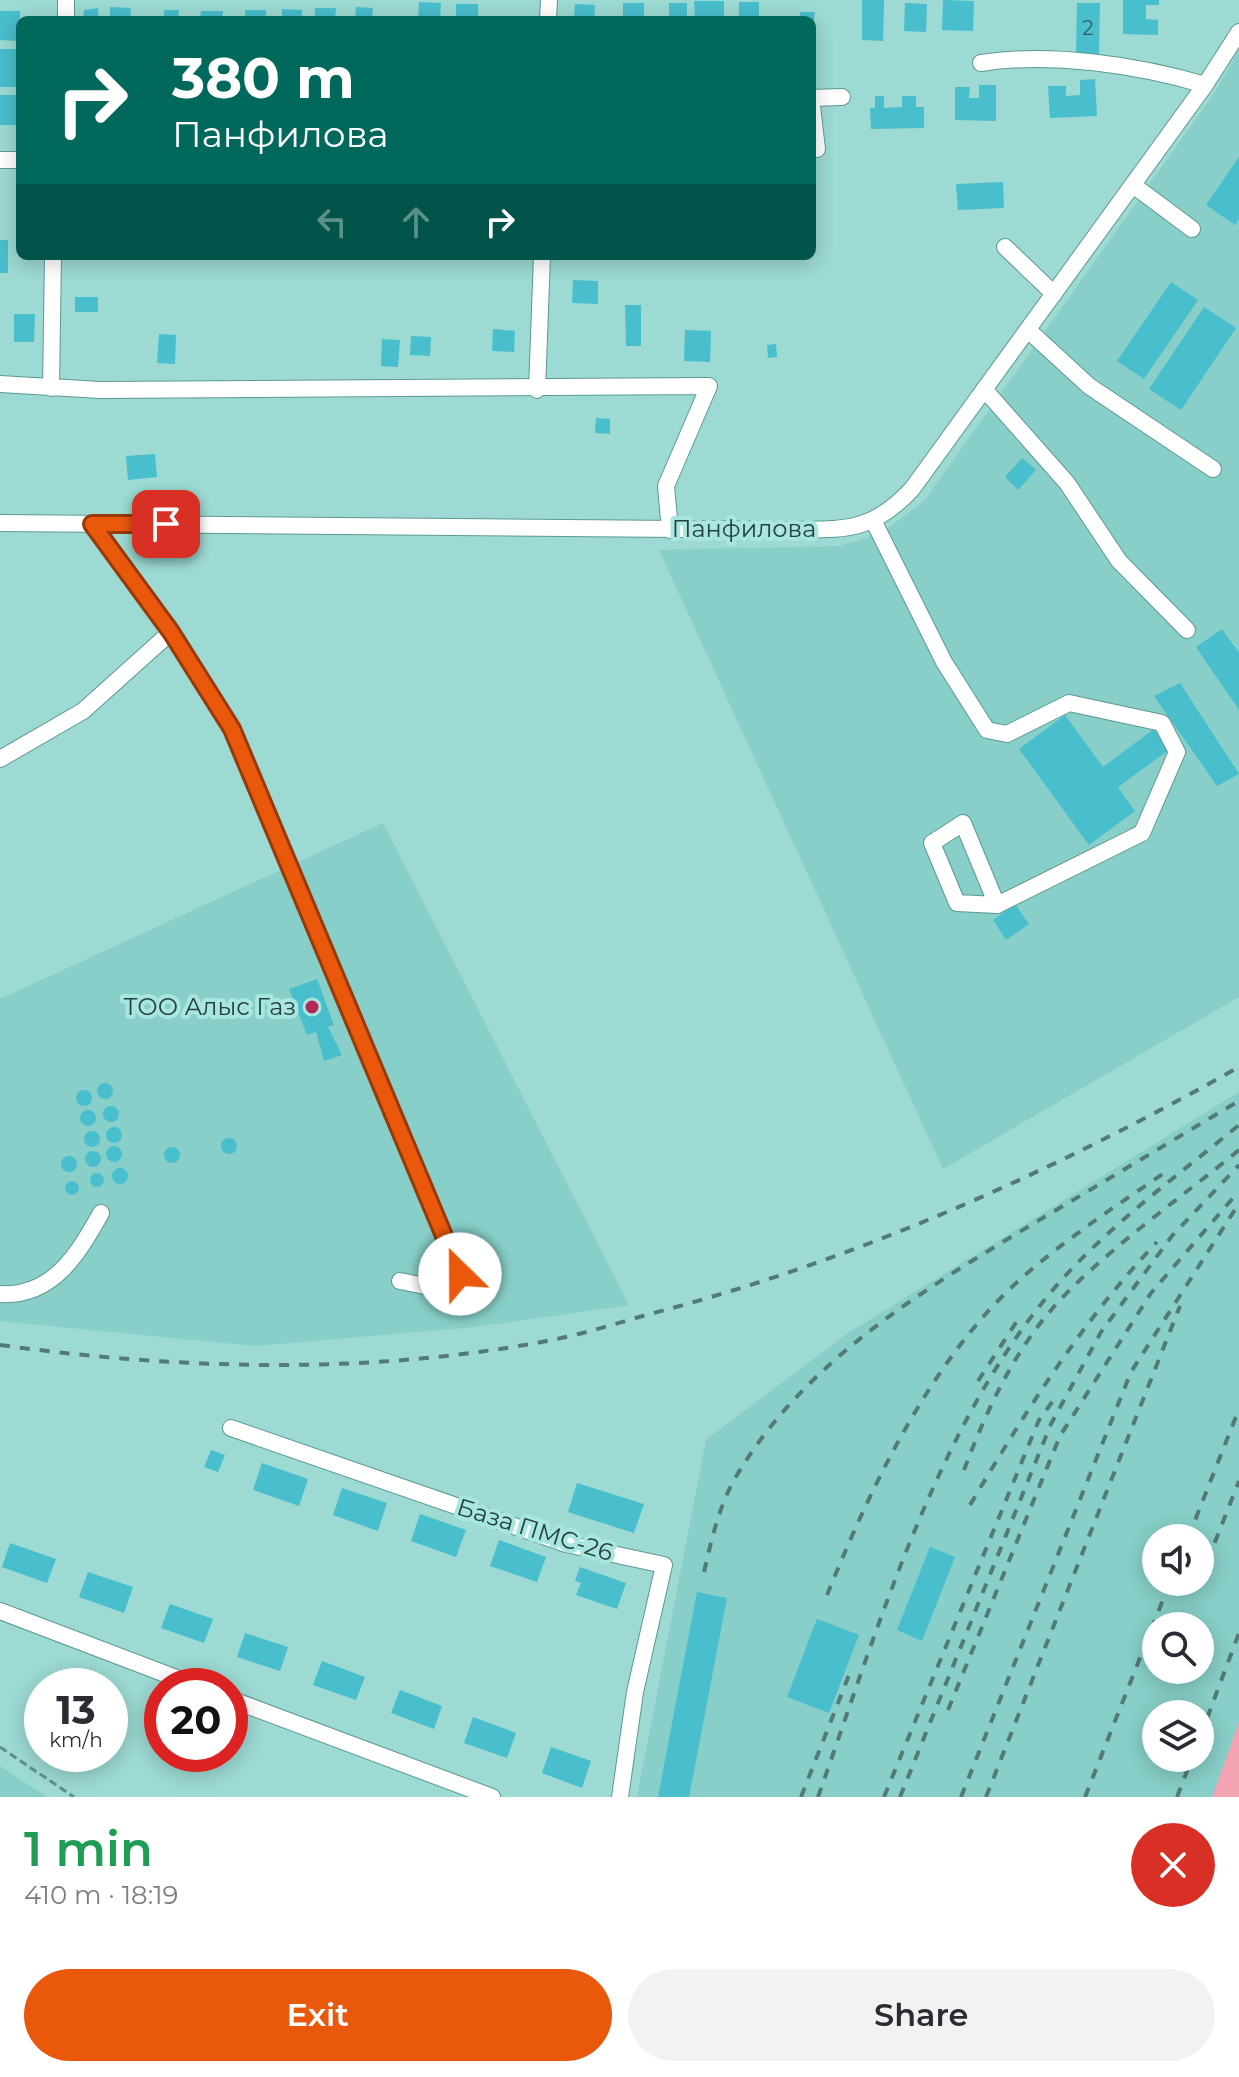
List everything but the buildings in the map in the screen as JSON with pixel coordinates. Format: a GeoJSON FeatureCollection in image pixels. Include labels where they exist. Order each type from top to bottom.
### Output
{"type":"FeatureCollection","features":[{"type":"Feature","properties":{"kind":"street"},"geometry":{"type":"LineString","coordinates":[[997,905],[963,823],[932,843],[957,903],[997,905],[1142,833],[1177,752],[1162,723],[1069,703],[1007,734],[987,730],[944,662],[874,522],[912,489],[1205,85],[1239,32]]}},
{"type":"Feature","properties":{"kind":"street"},"geometry":{"type":"LineString","coordinates":[[981,63],[1022,56],[1171,74],[1205,85]]}},
{"type":"Feature","properties":{"kind":"street"},"geometry":{"type":"LineString","coordinates":[[816,98],[842,97]]}},
{"type":"Feature","properties":{"kind":"street"},"geometry":{"type":"LineString","coordinates":[[1133,185],[1192,229]]}},
{"type":"Feature","properties":{"kind":"street"},"geometry":{"type":"LineString","coordinates":[[1005,247],[1054,294]]}},
{"type":"Feature","properties":{"kind":"street"},"geometry":{"type":"LineString","coordinates":[[51,388],[53,260]]}},
{"type":"Feature","properties":{"kind":"street"},"geometry":{"type":"LineString","coordinates":[[537,390],[542,260]]}},
{"type":"Feature","properties":{"kind":"street"},"geometry":{"type":"LineString","coordinates":[[1028,330],[1089,386],[1213,469]]}},
{"type":"Feature","properties":{"kind":"street"},"geometry":{"type":"LineString","coordinates":[[0,384],[51,388],[537,390],[709,386],[666,486],[670,530]]}},
{"type":"Feature","properties":{"kind":"street"},"geometry":{"type":"LineString","coordinates":[[984,389],[1067,483],[1119,561],[1187,630]]}},
{"type":"Feature","properties":{"kind":"street","name":"Панфилова"},"geometry":{"type":"LineString","coordinates":[[0,523],[670,530],[836,529],[874,522]]}},
{"type":"Feature","properties":{"kind":"street"},"geometry":{"type":"LineString","coordinates":[[92,524],[171,632],[232,729],[460,1274],[435,1288],[400,1281]]}},
{"type":"Feature","properties":{"kind":"street"},"geometry":{"type":"LineString","coordinates":[[0,759],[83,711],[171,632]]}},
{"type":"Feature","properties":{"kind":"street"},"geometry":{"type":"LineString","coordinates":[[0,1294],[15,1295],[37,1287],[74,1261],[101,1213]]}},
{"type":"Feature","properties":{"kind":"street","name":"База ПМС-26"},"geometry":{"type":"LineString","coordinates":[[231,1428],[566,1544],[664,1565],[635,1692],[620,1797]]}},
{"type":"Feature","properties":{"kind":"street"},"geometry":{"type":"LineString","coordinates":[[0,1611],[150,1668]]}},
{"type":"Feature","properties":{"kind":"street"},"geometry":{"type":"LineString","coordinates":[[248,1706],[492,1797]]}},
{"type":"Feature","properties":{"kind":"path"},"geometry":{"type":"LineString","coordinates":[[0,1747],[74,1797]]}},
{"type":"Feature","properties":{"kind":"shaded area"},"geometry":{"type":"Polygon","coordinates":[[[1239,50],[1239,997],[943,1169],[659,550],[839,546],[882,533],[925,500],[1215,92],[1239,50]]]}},
{"type":"Feature","properties":{"kind":"shaded area"},"geometry":{"type":"Polygon","coordinates":[[[383,823],[629,1305],[475,1327],[255,1346],[0,1321],[0,999],[383,823]]]}},
{"type":"Feature","properties":{"kind":"shaded area"},"geometry":{"type":"Polygon","coordinates":[[[1239,1092],[1239,1797],[637,1797],[706,1440],[848,1333],[1239,1092]]]}},
{"type":"Feature","properties":{"kind":"shaded area"},"geometry":{"type":"Polygon","coordinates":[[[1239,1722],[1239,1797],[1212,1797],[1239,1722]]]}},
{"type":"Feature","properties":{"kind":"shaded area"},"geometry":{"type":"Polygon","coordinates":[[[0,1766],[47,1797],[0,1797],[0,1766]]]}},
{"type":"Feature","properties":{"kind":"railway"},"geometry":{"type":"LineString","coordinates":[[0,1345],[138,1360],[276,1365],[415,1359],[564,1338],[724,1293],[876,1241],[1024,1178],[1239,1067]]}},
{"type":"Feature","properties":{"kind":"railway"},"geometry":{"type":"LineString","coordinates":[[704,1572],[721,1510],[737,1475],[766,1433],[798,1395],[834,1361],[873,1329],[956,1271],[1239,1101]]}},
{"type":"Feature","properties":{"kind":"railway"},"geometry":{"type":"LineString","coordinates":[[818,1797],[911,1540],[969,1415],[1003,1357],[1042,1303],[1086,1254],[1239,1125]]}},
{"type":"Feature","properties":{"kind":"railway"},"geometry":{"type":"LineString","coordinates":[[964,1470],[1001,1386],[1024,1346],[1052,1309],[1117,1247],[1239,1150]]}},
{"type":"Feature","properties":{"kind":"railway"},"geometry":{"type":"LineString","coordinates":[[900,1797],[1051,1424],[1101,1332],[1172,1236],[1239,1165]]}},
{"type":"Feature","properties":{"kind":"railway"},"geometry":{"type":"LineString","coordinates":[[827,1595],[862,1513],[905,1430],[955,1352],[983,1317],[1032,1269],[1090,1224],[1170,1169]]}},
{"type":"Feature","properties":{"kind":"railway"},"geometry":{"type":"LineString","coordinates":[[948,1710],[1060,1436],[1151,1293],[1239,1191]]}},
{"type":"Feature","properties":{"kind":"railway"},"geometry":{"type":"LineString","coordinates":[[961,1797],[1131,1372],[1236,1208]]}},
{"type":"Feature","properties":{"kind":"railway"},"geometry":{"type":"LineString","coordinates":[[970,1505],[1034,1401],[1080,1335],[1157,1242]]}},
{"type":"Feature","properties":{"kind":"railway"},"geometry":{"type":"LineString","coordinates":[[986,1797],[1180,1306]]}},
{"type":"Feature","properties":{"kind":"railway"},"geometry":{"type":"LineString","coordinates":[[978,1381],[1017,1321]]}},
{"type":"Feature","properties":{"kind":"railway"},"geometry":{"type":"LineString","coordinates":[[884,1797],[1039,1420],[1055,1398]]}},
{"type":"Feature","properties":{"kind":"railway"},"geometry":{"type":"LineString","coordinates":[[1194,1524],[1239,1409]]}},
{"type":"Feature","properties":{"kind":"railway"},"geometry":{"type":"LineString","coordinates":[[1214,1544],[1239,1481]]}},
{"type":"Feature","properties":{"kind":"railway"},"geometry":{"type":"LineString","coordinates":[[1085,1797],[1164,1596]]}},
{"type":"Feature","properties":{"kind":"railway"},"geometry":{"type":"LineString","coordinates":[[1214,1700],[1239,1633]]}},
{"type":"Feature","properties":{"kind":"railway"},"geometry":{"type":"LineString","coordinates":[[801,1797],[851,1670]]}},
{"type":"Feature","properties":{"kind":"railway"},"geometry":{"type":"LineString","coordinates":[[1177,1797],[1187,1772]]}},
{"type":"Feature","properties":{"kind":"place","name":"ТОО Алыс Газ"},"geometry":{"type":"Point","coordinates":[312,1007]}},
{"type":"Feature","properties":{"kind":"route"},"geometry":{"type":"LineString","coordinates":[[166,524],[92,524],[171,632],[232,729],[460,1274]]}}]}
